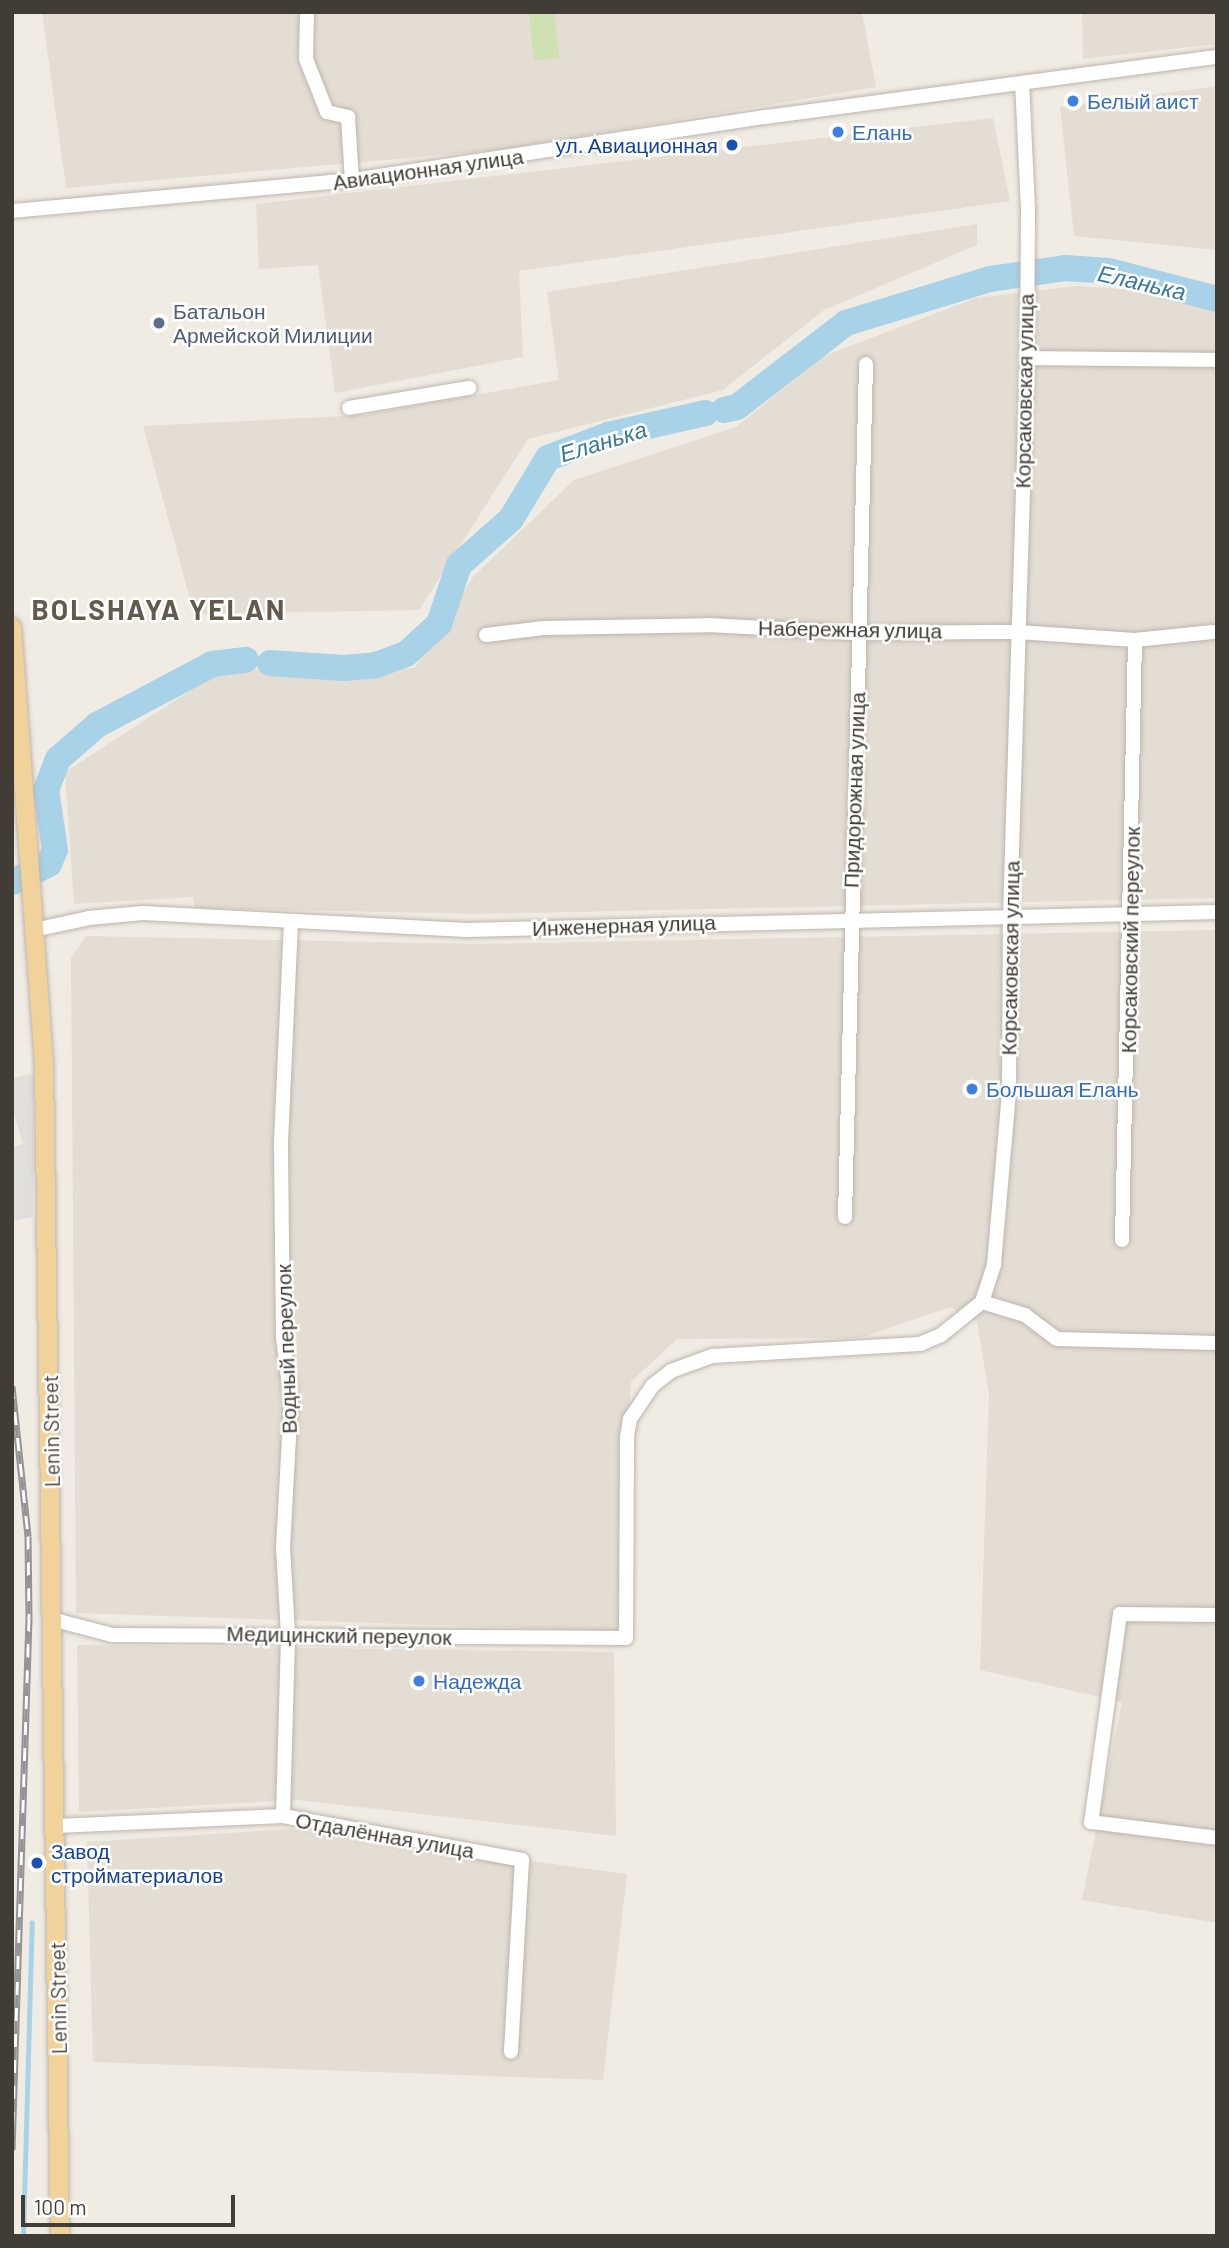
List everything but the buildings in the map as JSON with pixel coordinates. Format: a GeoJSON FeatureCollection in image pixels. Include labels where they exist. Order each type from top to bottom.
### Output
{"type":"FeatureCollection","features":[{"type":"Feature","properties":{"kind":"main road","name":"Lenin Street"},"geometry":{"type":"LineString","coordinates":[[12,627],[23,811],[44,1063],[54,1619],[60,2236]]}},
{"type":"Feature","properties":{"kind":"street"},"geometry":{"type":"LineString","coordinates":[[307,12],[306,59],[327,112],[348,117],[352,180]]}},
{"type":"Feature","properties":{"kind":"street","name":"Авиационная улица"},"geometry":{"type":"LineString","coordinates":[[12,211],[352,180],[765,117],[1217,57]]}},
{"type":"Feature","properties":{"kind":"street","name":"Корсаковская улица"},"geometry":{"type":"LineString","coordinates":[[982,1302],[994,1264],[1009,1091],[1010,916],[1027,358],[1025,335],[1028,227],[1022,84]]}},
{"type":"Feature","properties":{"kind":"street"},"geometry":{"type":"LineString","coordinates":[[1027,358],[1217,360]]}},
{"type":"Feature","properties":{"kind":"street","name":"Придорожная улица"},"geometry":{"type":"LineString","coordinates":[[845,1217],[849,922],[866,364]]}},
{"type":"Feature","properties":{"kind":"street"},"geometry":{"type":"LineString","coordinates":[[349,408],[469,388]]}},
{"type":"Feature","properties":{"kind":"street","name":"Набережная улица"},"geometry":{"type":"LineString","coordinates":[[486,635],[544,628],[708,625],[858,633],[1018,632],[1135,640],[1213,632]]}},
{"type":"Feature","properties":{"kind":"street","name":"Корсаковский переулок"},"geometry":{"type":"LineString","coordinates":[[1122,1240],[1132,916],[1135,640]]}},
{"type":"Feature","properties":{"kind":"street","name":"Инженерная улица"},"geometry":{"type":"LineString","coordinates":[[34,930],[89,918],[143,914],[467,930],[690,921],[849,922],[1217,912]]}},
{"type":"Feature","properties":{"kind":"street","name":"Водный переулок"},"geometry":{"type":"LineString","coordinates":[[283,1816],[288,1634],[283,1548],[291,1402],[283,1338],[281,1142],[291,923]]}},
{"type":"Feature","properties":{"kind":"street"},"geometry":{"type":"LineString","coordinates":[[982,1302],[1025,1315],[1058,1339],[1217,1343]]}},
{"type":"Feature","properties":{"kind":"street","name":"Медицинский переулок"},"geometry":{"type":"LineString","coordinates":[[54,1619],[112,1634],[626,1638],[626,1437],[630,1419],[652,1386],[670,1371],[712,1356],[920,1344],[941,1335],[982,1302]]}},
{"type":"Feature","properties":{"kind":"street"},"geometry":{"type":"LineString","coordinates":[[1217,1615],[1120,1614],[1091,1822],[1217,1838]]}},
{"type":"Feature","properties":{"kind":"street","name":"Отдалённая улица"},"geometry":{"type":"LineString","coordinates":[[56,1826],[283,1816],[522,1860],[512,2052]]}},
{"type":"Feature","properties":{"kind":"shaded area"},"geometry":{"type":"Polygon","coordinates":[[[42,12],[862,12],[876,87],[498,150],[66,188],[42,12]]]}},
{"type":"Feature","properties":{"kind":"shaded area"},"geometry":{"type":"Polygon","coordinates":[[[1082,12],[1217,12],[1217,44],[1083,59],[1082,12]]]}},
{"type":"Feature","properties":{"kind":"shaded area"},"geometry":{"type":"Polygon","coordinates":[[[1217,86],[1217,250],[1074,236],[1060,107],[1217,86]]]}},
{"type":"Feature","properties":{"kind":"shaded area"},"geometry":{"type":"Polygon","coordinates":[[[993,118],[1010,201],[519,271],[523,357],[335,393],[318,265],[259,269],[256,204],[993,118]]]}},
{"type":"Feature","properties":{"kind":"shaded area"},"geometry":{"type":"Polygon","coordinates":[[[977,224],[977,245],[824,310],[723,390],[528,439],[419,610],[194,614],[143,426],[364,415],[559,380],[547,292],[977,224]]]}},
{"type":"Feature","properties":{"kind":"shaded area"},"geometry":{"type":"Polygon","coordinates":[[[1076,286],[1217,295],[1217,898],[481,914],[195,908],[193,897],[74,904],[65,772],[222,670],[415,668],[473,577],[574,480],[736,427],[824,356],[976,298],[1076,286]]]}},
{"type":"Feature","properties":{"kind":"shaded area"},"geometry":{"type":"Polygon","coordinates":[[[1217,930],[1217,1923],[1082,1900],[1122,1702],[980,1670],[989,1395],[977,1322],[950,1307],[860,1338],[677,1339],[631,1382],[618,1631],[76,1613],[71,958],[86,936],[477,944],[1217,930]]]}},
{"type":"Feature","properties":{"kind":"shaded area"},"geometry":{"type":"Polygon","coordinates":[[[34,1074],[33,1217],[12,1221],[12,1147],[23,1144],[12,1107],[12,1078],[34,1074]]]}},
{"type":"Feature","properties":{"kind":"shaded area"},"geometry":{"type":"Polygon","coordinates":[[[77,1645],[614,1652],[616,1836],[297,1800],[79,1812],[77,1645]]]}},
{"type":"Feature","properties":{"kind":"shaded area"},"geometry":{"type":"Polygon","coordinates":[[[290,1829],[627,1874],[603,2080],[93,2062],[87,1842],[290,1829]]]}},
{"type":"Feature","properties":{"kind":"green space"},"geometry":{"type":"Polygon","coordinates":[[[529,12],[554,12],[559,58],[534,60],[529,12]]]}},
{"type":"Feature","properties":{"kind":"waterway","name":"Еланька"},"geometry":{"type":"LineString","coordinates":[[724,410],[737,407],[846,323],[990,279],[1065,268],[1109,271],[1217,299]]}},
{"type":"Feature","properties":{"kind":"waterway","name":"Еланька"},"geometry":{"type":"LineString","coordinates":[[270,663],[344,668],[376,665],[406,654],[439,624],[459,565],[511,519],[548,458],[608,435],[706,413]]}},
{"type":"Feature","properties":{"kind":"waterway","name":"Еланька"},"geometry":{"type":"LineString","coordinates":[[12,882],[49,864],[55,850],[46,790],[58,759],[97,725],[212,664],[246,660]]}},
{"type":"Feature","properties":{"kind":"waterway"},"geometry":{"type":"LineString","coordinates":[[23,2236],[32,1923]]}},
{"type":"Feature","properties":{"kind":"railway"},"geometry":{"type":"LineString","coordinates":[[12,1386],[28,1536],[29,1618],[12,2150]]}},
{"type":"Feature","properties":{"kind":"place","name":"Белый аист"},"geometry":{"type":"Point","coordinates":[1073,101]}},
{"type":"Feature","properties":{"kind":"place","name":"Елань"},"geometry":{"type":"Point","coordinates":[838,132]}},
{"type":"Feature","properties":{"kind":"place","name":"ул. Авиационная"},"geometry":{"type":"Point","coordinates":[732,145]}},
{"type":"Feature","properties":{"kind":"place","name":"Батальон Армейской Милиции"},"geometry":{"type":"Point","coordinates":[159,323]}},
{"type":"Feature","properties":{"kind":"place","name":"Большая Елань"},"geometry":{"type":"Point","coordinates":[972,1089]}},
{"type":"Feature","properties":{"kind":"place","name":"Надежда"},"geometry":{"type":"Point","coordinates":[419,1681]}},
{"type":"Feature","properties":{"kind":"place","name":"Завод стройматериалов"},"geometry":{"type":"Point","coordinates":[37,1863]}},
{"type":"Feature","properties":{"kind":"district","name":"BOLSHAYA YELAN"},"geometry":{"type":"Point","coordinates":[159,609]}}]}
